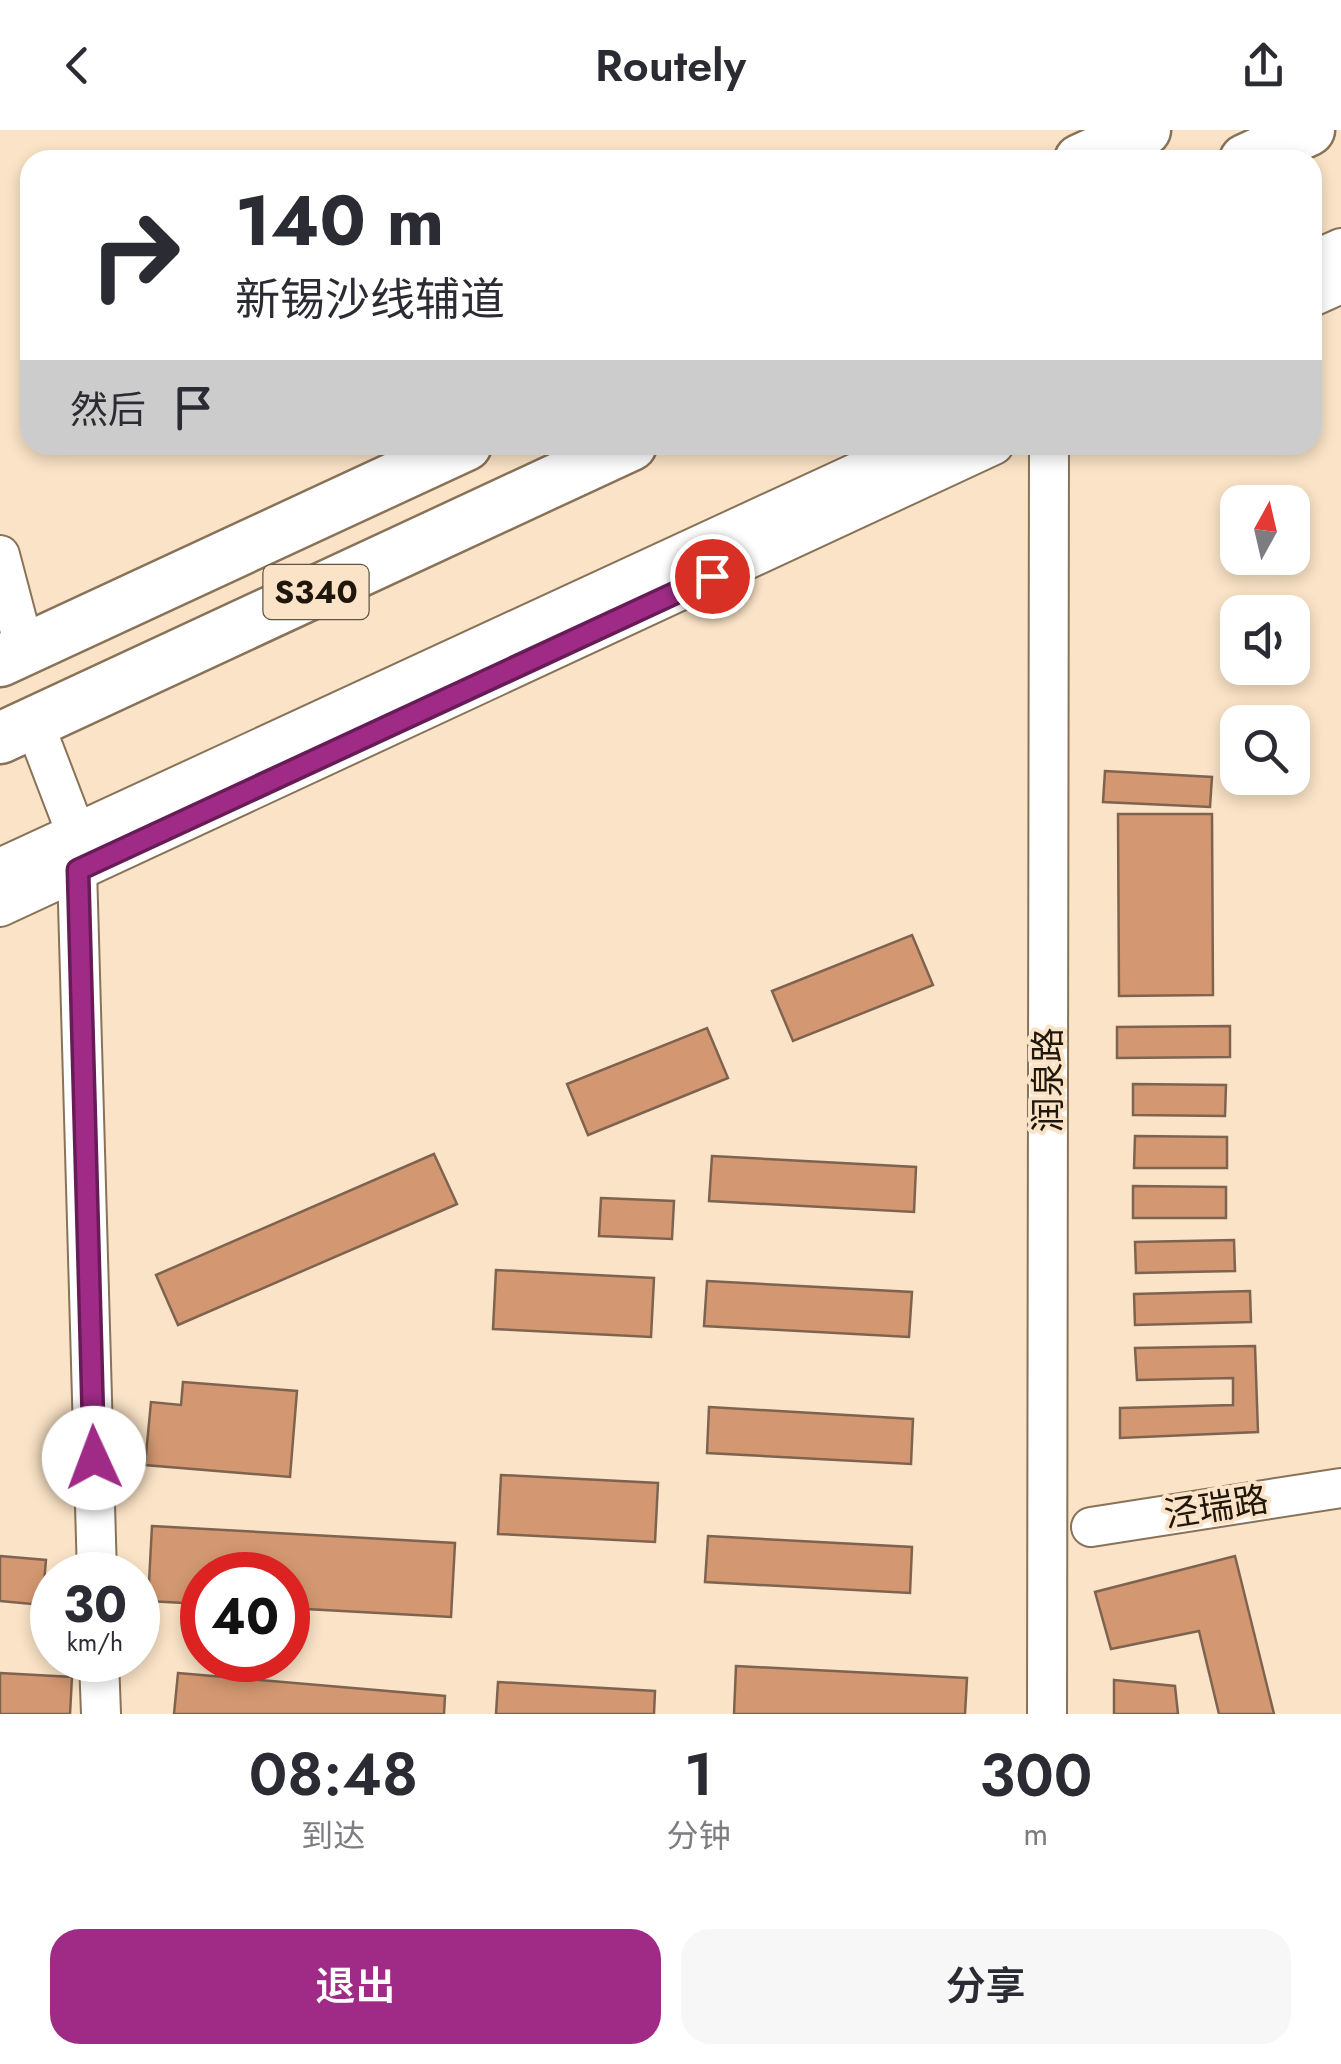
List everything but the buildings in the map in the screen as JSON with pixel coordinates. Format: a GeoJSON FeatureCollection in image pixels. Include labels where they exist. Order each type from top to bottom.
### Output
{"type":"FeatureCollection","features":[{"type":"Feature","properties":{"kind":"main road"},"geometry":{"type":"LineString","coordinates":[[1102,150],[1145,130]]}},
{"type":"Feature","properties":{"kind":"main road"},"geometry":{"type":"LineString","coordinates":[[1267,150],[1310,130]]}},
{"type":"Feature","properties":{"kind":"main road","name":"S340"},"geometry":{"type":"LineString","coordinates":[[12,656],[444,455]]}},
{"type":"Feature","properties":{"kind":"main road","name":"S340"},"geometry":{"type":"LineString","coordinates":[[17,730],[609,455]]}},
{"type":"Feature","properties":{"kind":"street"},"geometry":{"type":"LineString","coordinates":[[0,906],[77,852],[895,455]]}},
{"type":"Feature","properties":{"kind":"street"},"geometry":{"type":"LineString","coordinates":[[0,868],[77,852],[971,455]]}},
{"type":"Feature","properties":{"kind":"street","name":"润泉路"},"geometry":{"type":"LineString","coordinates":[[1047,1714],[1049,455]]}},
{"type":"Feature","properties":{"kind":"street"},"geometry":{"type":"LineString","coordinates":[[0,555],[12,656]]}},
{"type":"Feature","properties":{"kind":"street"},"geometry":{"type":"LineString","coordinates":[[17,730],[77,852],[96,1552]]}},
{"type":"Feature","properties":{"kind":"street","name":"泾瑞路"},"geometry":{"type":"LineString","coordinates":[[1091,1527],[1341,1488]]}},
{"type":"Feature","properties":{"kind":"street"},"geometry":{"type":"LineString","coordinates":[[100,1682],[101,1714]]}},
{"type":"Feature","properties":{"kind":"route"},"geometry":{"type":"LineString","coordinates":[[94,1458],[78,870],[712,576]]}}]}
